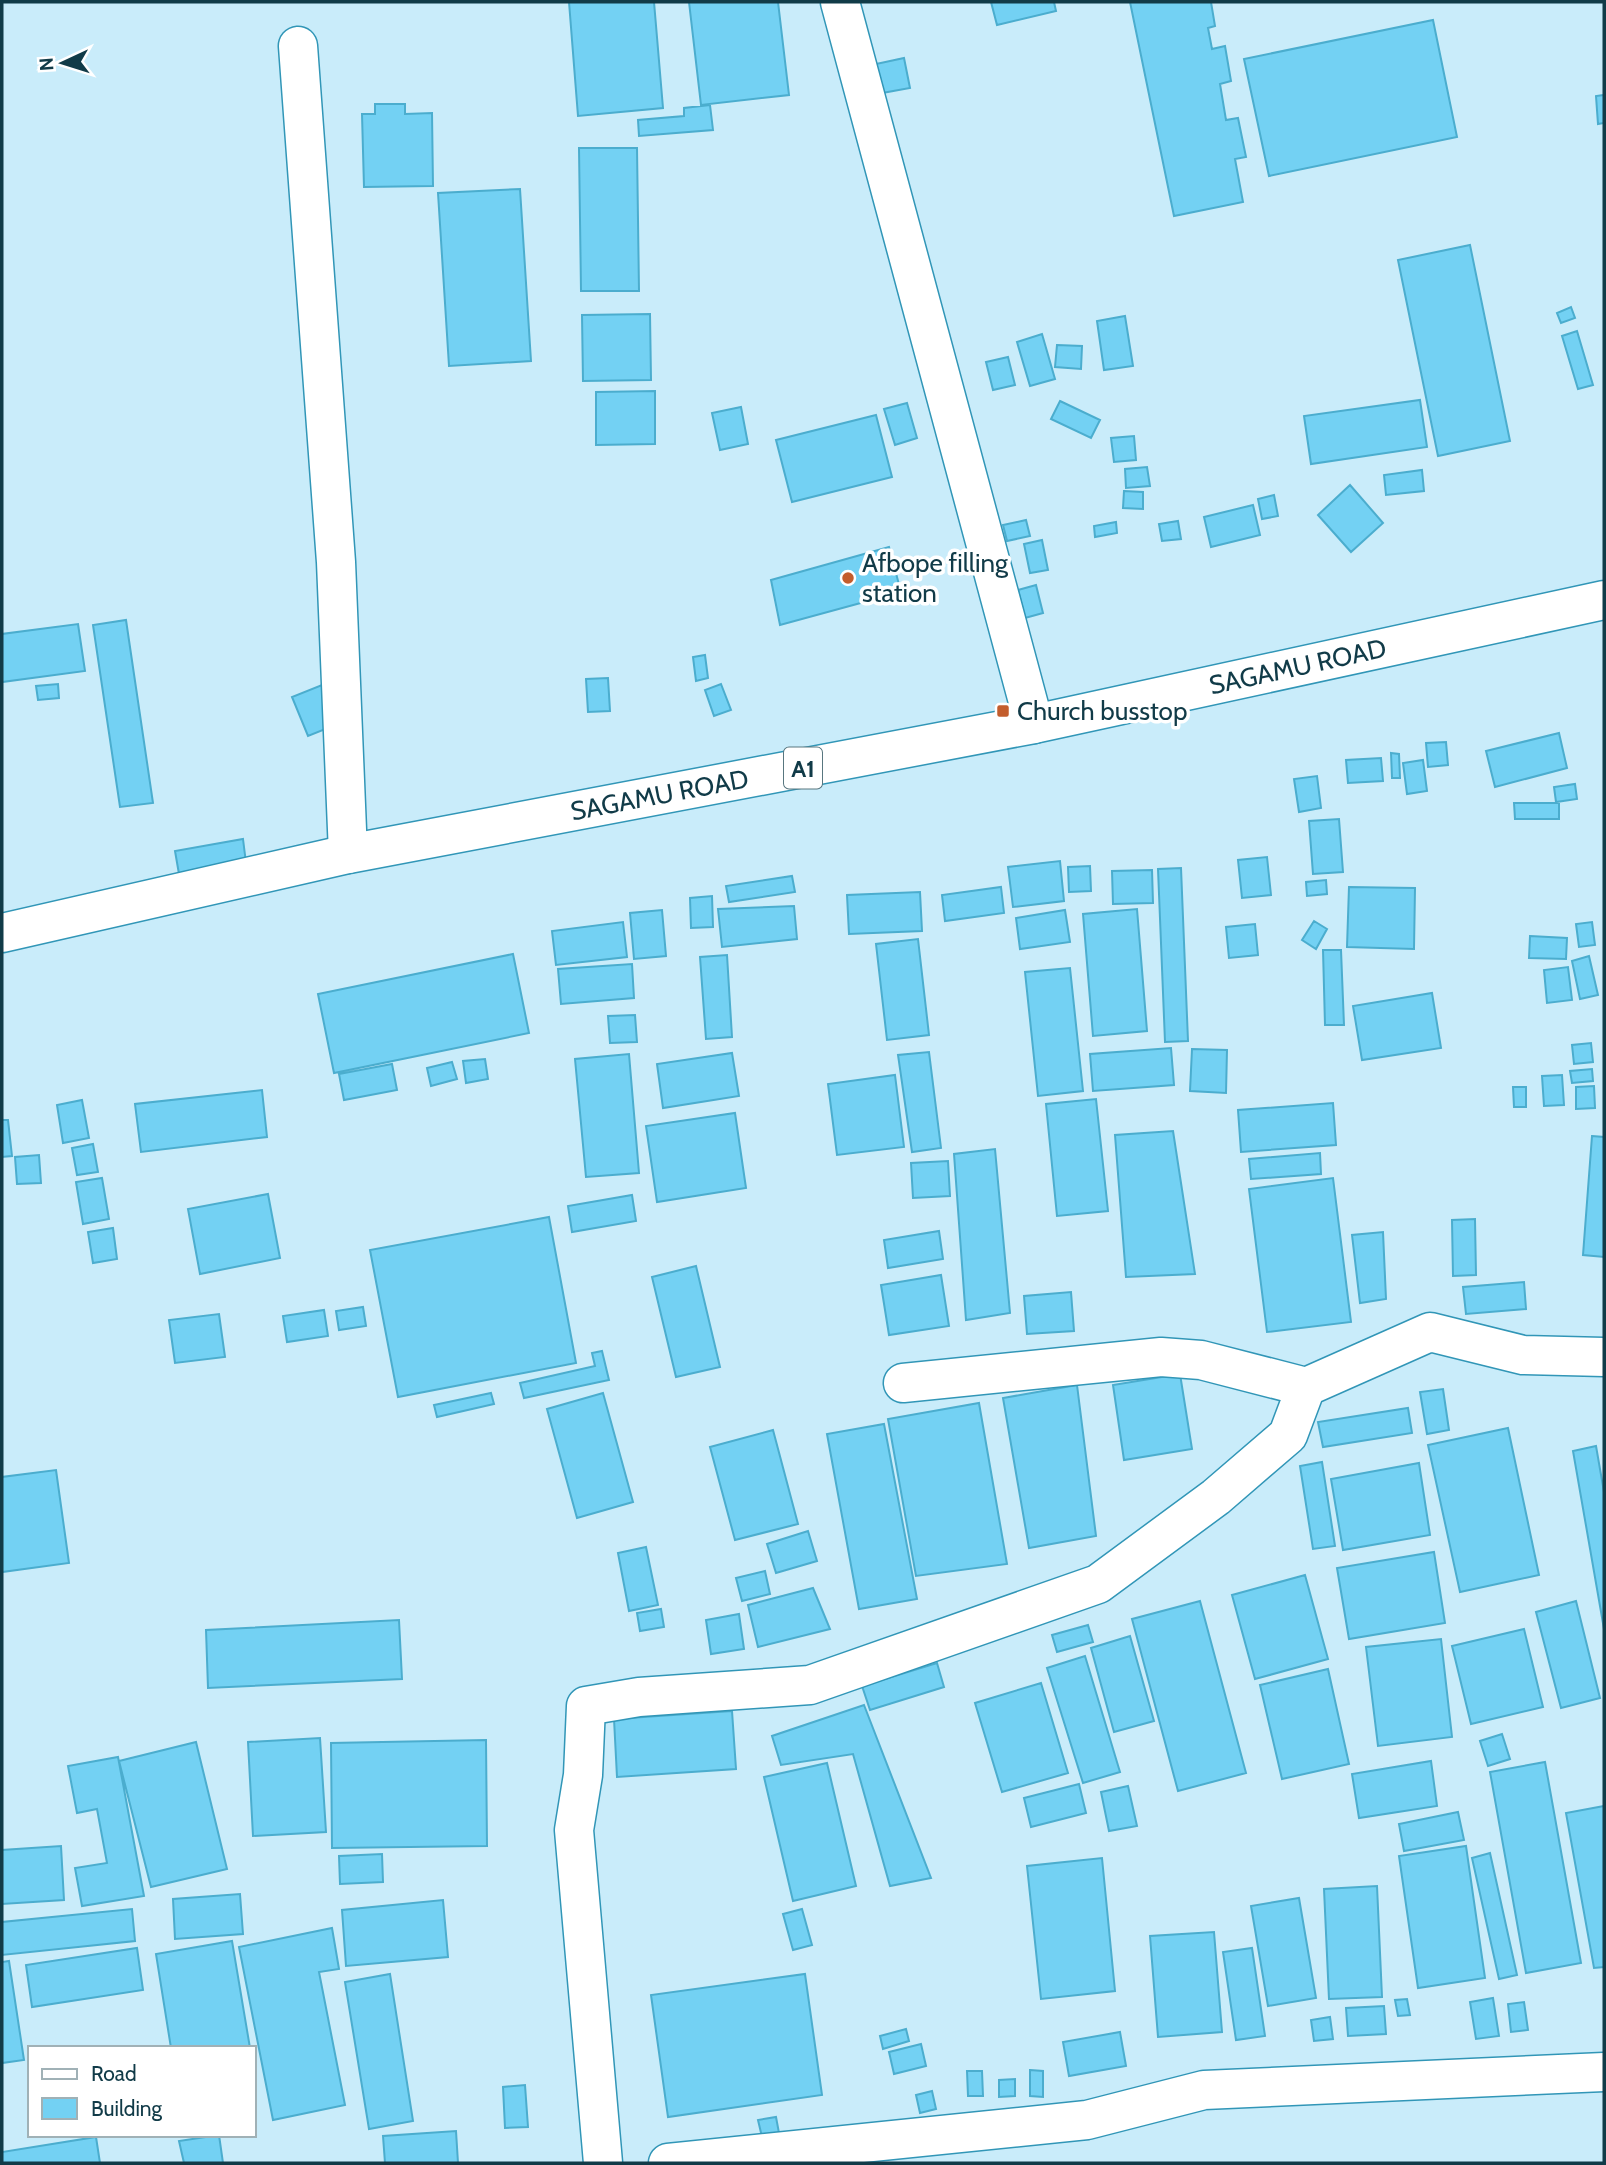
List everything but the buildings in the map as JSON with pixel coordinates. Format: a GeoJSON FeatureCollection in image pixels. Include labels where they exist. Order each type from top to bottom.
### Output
{"type":"FeatureCollection","features":[{"type":"Feature","properties":{"kind":"main road"},"geometry":{"type":"LineString","coordinates":[[840,2],[1034,724]]}},
{"type":"Feature","properties":{"kind":"main road"},"geometry":{"type":"LineString","coordinates":[[298,47],[336,562],[348,854]]}},
{"type":"Feature","properties":{"kind":"main road","name":"SAGAMU ROAD"},"geometry":{"type":"LineString","coordinates":[[2,933],[348,854],[1034,724],[1604,600]]}},
{"type":"Feature","properties":{"kind":"main road"},"geometry":{"type":"LineString","coordinates":[[903,1383],[1161,1357],[1201,1360],[1306,1387],[1430,1332],[1523,1355],[1604,1357]]}},
{"type":"Feature","properties":{"kind":"main road"},"geometry":{"type":"LineString","coordinates":[[603,2163],[574,1830],[583,1775],[586,1706],[639,1697],[810,1685],[1098,1584],[1216,1497],[1288,1435],[1306,1387]]}},
{"type":"Feature","properties":{"kind":"main road"},"geometry":{"type":"LineString","coordinates":[[668,2163],[1087,2120],[1204,2090],[1604,2072]]}},
{"type":"Feature","properties":{"kind":"place","name":"Afbope filling station"},"geometry":{"type":"Point","coordinates":[848,578]}},
{"type":"Feature","properties":{"kind":"place","name":"Church busstop"},"geometry":{"type":"Point","coordinates":[1003,711]}}]}
